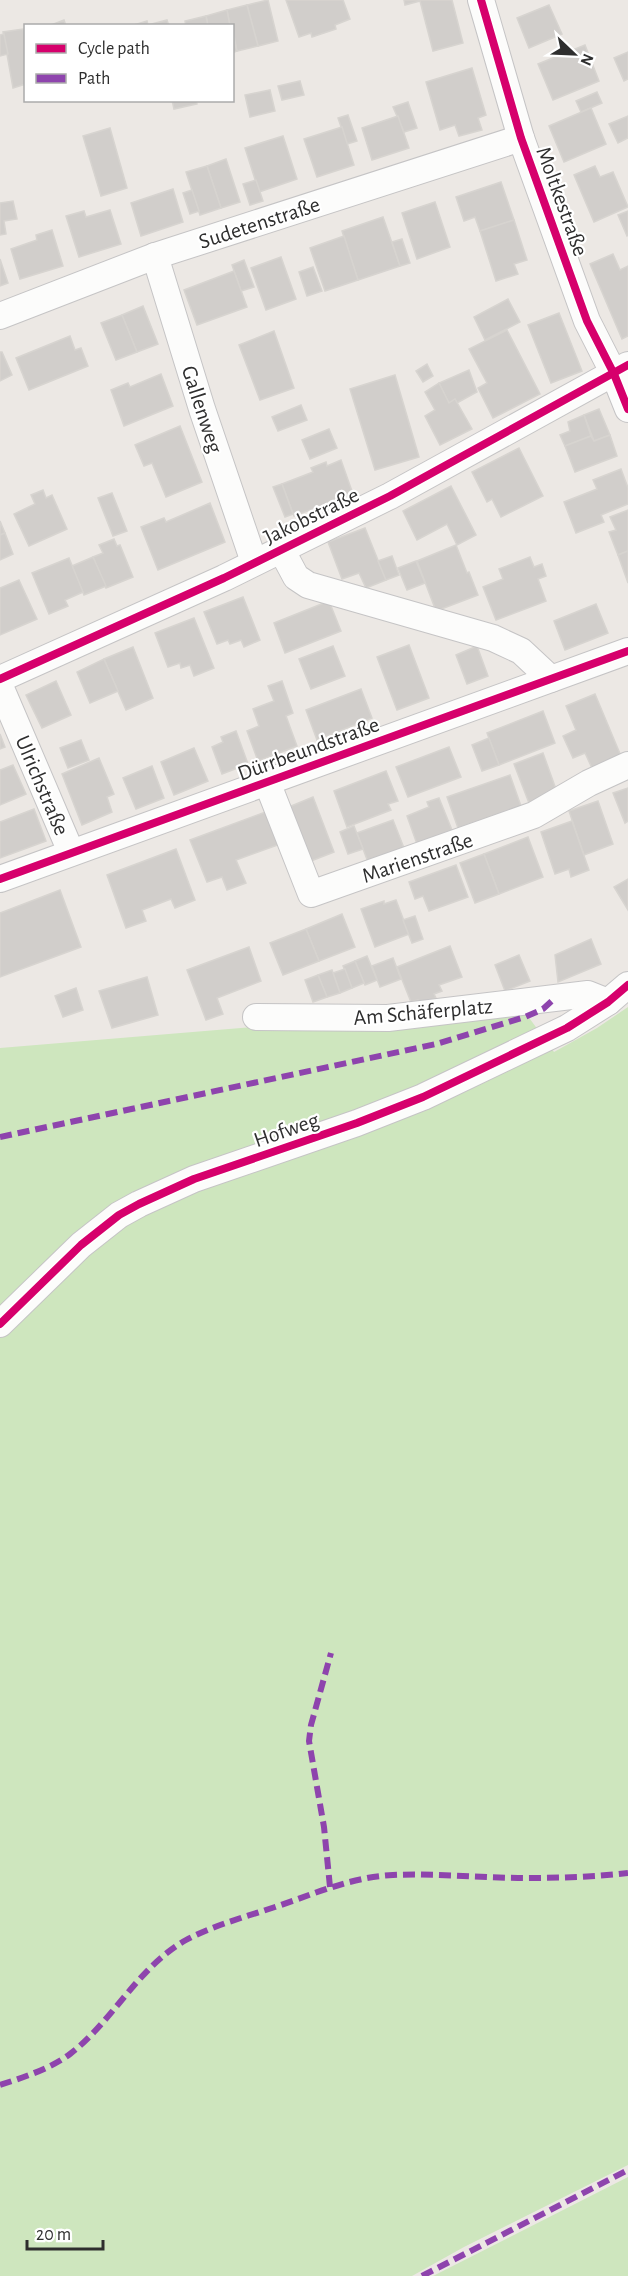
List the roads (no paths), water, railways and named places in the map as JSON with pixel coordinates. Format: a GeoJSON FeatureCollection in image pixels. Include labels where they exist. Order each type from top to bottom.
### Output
{"type":"FeatureCollection","features":[{"type":"Feature","properties":{"kind":"street","name":"Moltkestraße"},"geometry":{"type":"LineString","coordinates":[[481,0],[521,138],[587,321],[621,370],[628,409]]}},
{"type":"Feature","properties":{"kind":"street","name":"Sudetenstraße"},"geometry":{"type":"LineString","coordinates":[[0,316],[155,256],[521,138]]}},
{"type":"Feature","properties":{"kind":"street","name":"Gallenweg"},"geometry":{"type":"LineString","coordinates":[[155,256],[202,409],[254,562]]}},
{"type":"Feature","properties":{"kind":"street","name":"Jakobstraße"},"geometry":{"type":"LineString","coordinates":[[0,679],[224,578],[390,496],[621,370]]}},
{"type":"Feature","properties":{"kind":"street"},"geometry":{"type":"LineString","coordinates":[[281,549],[296,576],[308,585],[502,642],[521,651],[551,679]]}},
{"type":"Feature","properties":{"kind":"street","name":"Dürrbeundstraße"},"geometry":{"type":"LineString","coordinates":[[0,879],[628,651]]}},
{"type":"Feature","properties":{"kind":"street","name":"Ulrichstraße"},"geometry":{"type":"LineString","coordinates":[[0,686],[71,852]]}},
{"type":"Feature","properties":{"kind":"street","name":"Marienstraße"},"geometry":{"type":"LineString","coordinates":[[267,782],[311,894],[534,815],[589,783],[628,765]]}},
{"type":"Feature","properties":{"kind":"street"},"geometry":{"type":"LineString","coordinates":[[608,1002],[628,985]]}},
{"type":"Feature","properties":{"kind":"street","name":"Am Schäferplatz"},"geometry":{"type":"LineString","coordinates":[[256,1017],[388,1018],[592,994],[608,1002]]}},
{"type":"Feature","properties":{"kind":"street","name":"Hofweg"},"geometry":{"type":"LineString","coordinates":[[0,1324],[81,1245],[119,1215],[139,1204],[195,1179],[357,1123],[423,1097],[560,1032],[608,1002]]}}]}
